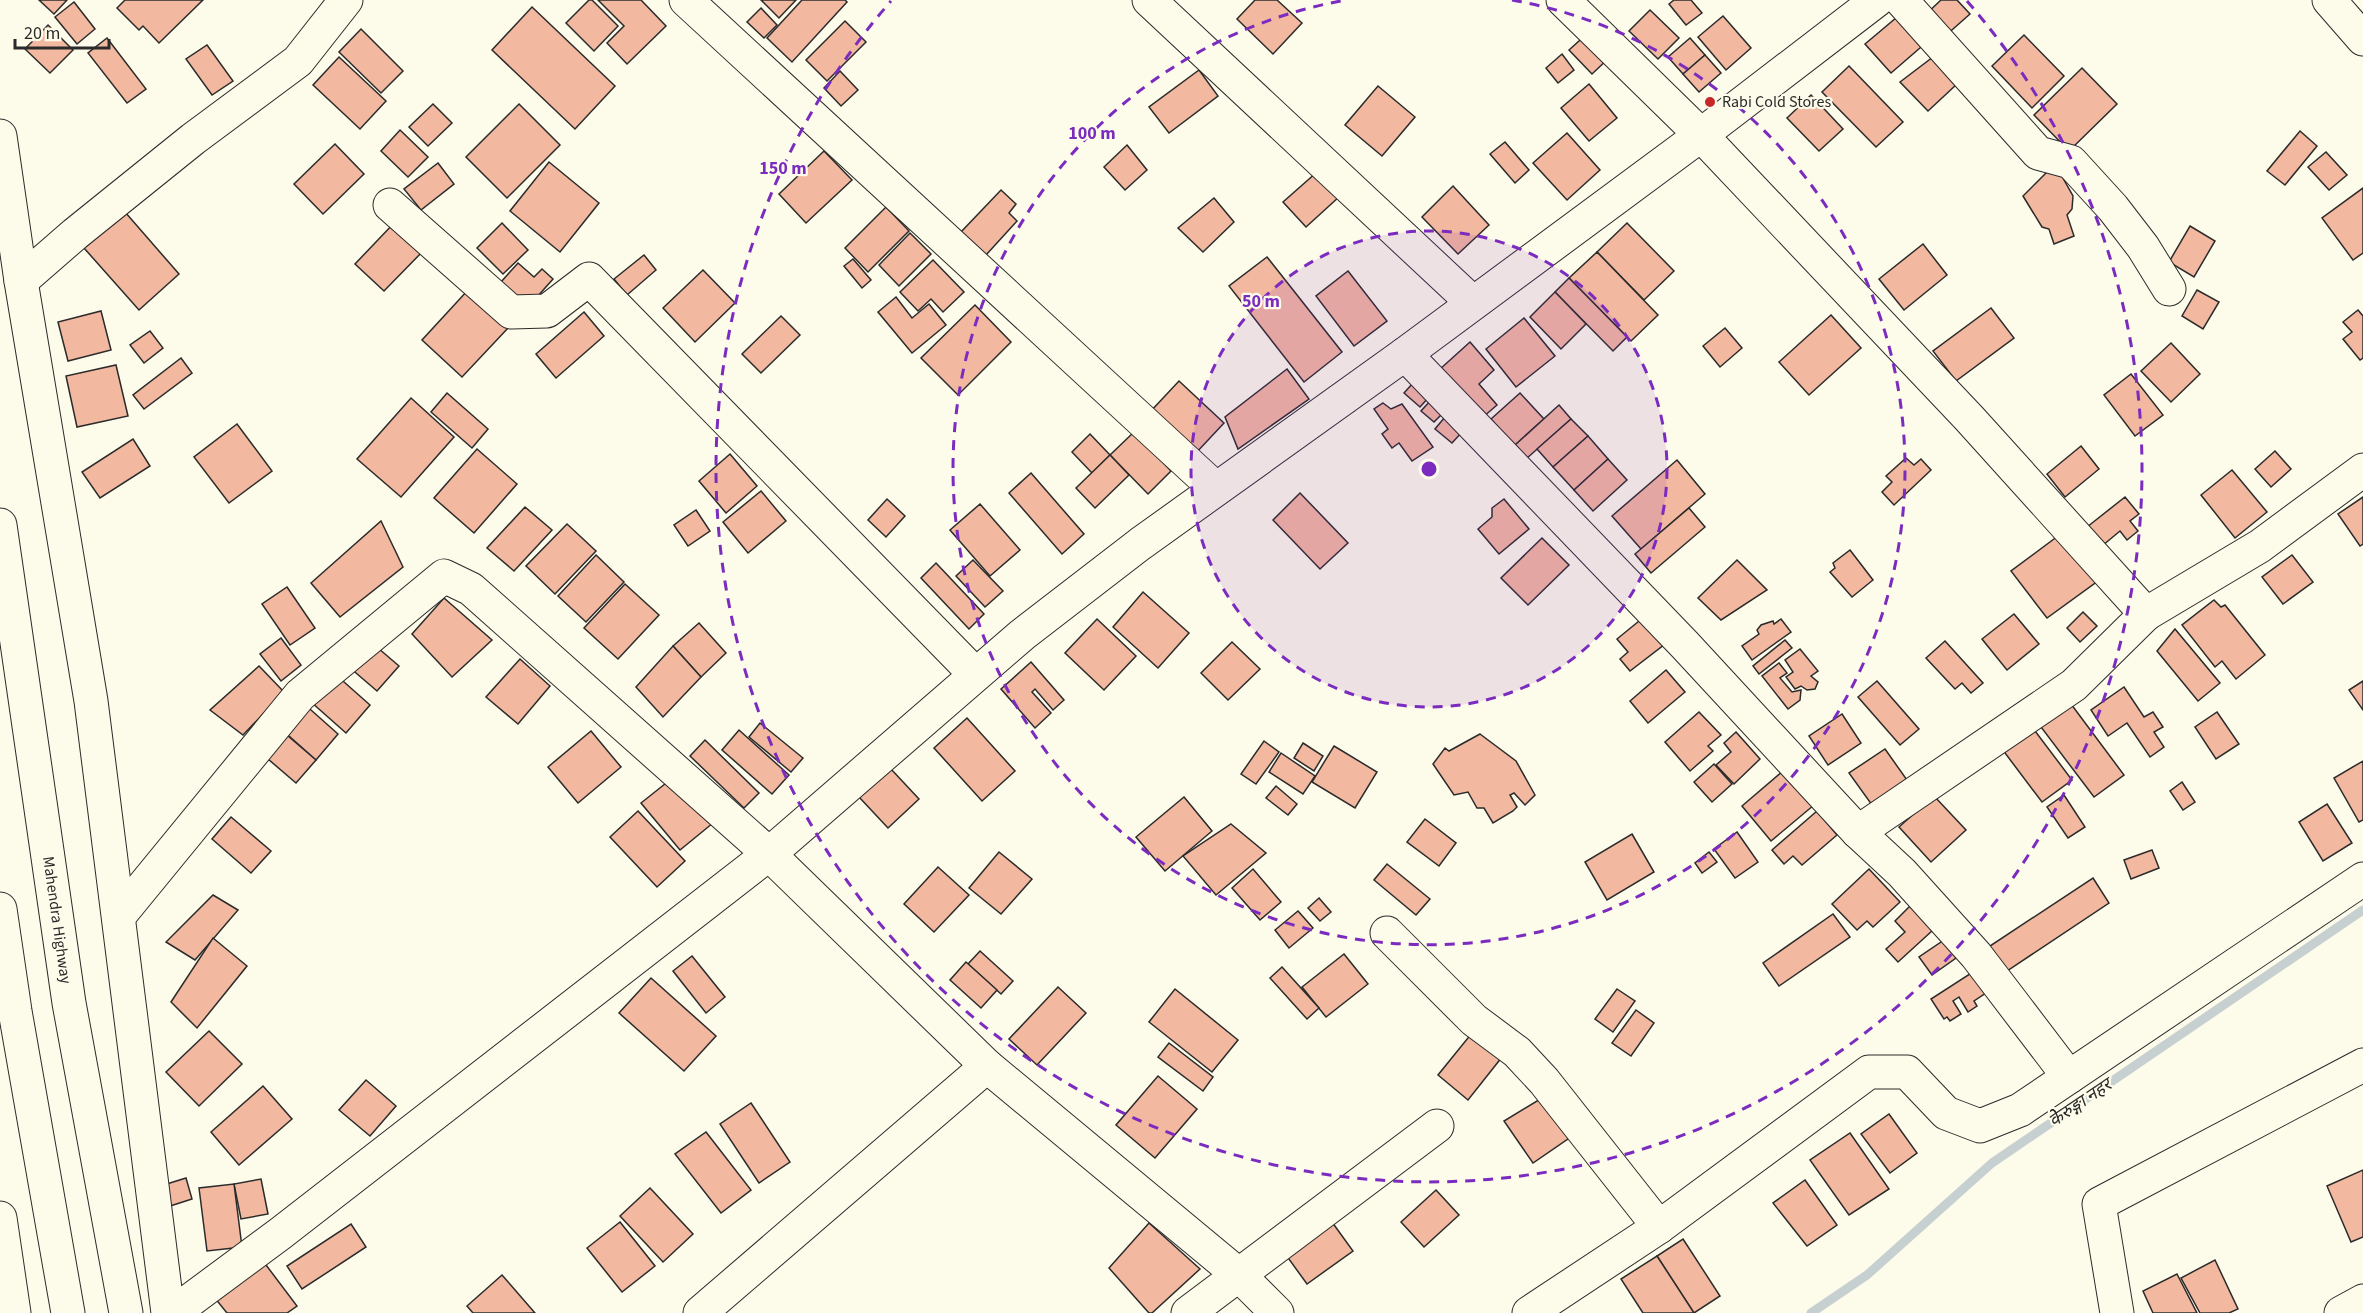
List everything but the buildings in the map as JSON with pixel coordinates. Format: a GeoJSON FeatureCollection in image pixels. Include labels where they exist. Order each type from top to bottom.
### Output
{"type":"FeatureCollection","features":[{"type":"Feature","properties":{"kind":"main road"},"geometry":{"type":"LineString","coordinates":[[21,281],[75,234],[193,139],[298,61],[346,0]]}},
{"type":"Feature","properties":{"kind":"main road"},"geometry":{"type":"LineString","coordinates":[[686,0],[1216,489]]}},
{"type":"Feature","properties":{"kind":"main road"},"geometry":{"type":"LineString","coordinates":[[1149,0],[1473,303]]}},
{"type":"Feature","properties":{"kind":"main road"},"geometry":{"type":"LineString","coordinates":[[1563,0],[1701,135],[1977,427],[2146,614]]}},
{"type":"Feature","properties":{"kind":"main road"},"geometry":{"type":"LineString","coordinates":[[173,1313],[281,1233],[769,854],[975,674],[1040,621],[1216,489],[1405,354],[1701,135],[1877,0]]}},
{"type":"Feature","properties":{"kind":"main road"},"geometry":{"type":"LineString","coordinates":[[1901,0],[2038,153],[2071,162],[2114,208],[2143,247],[2169,289]]}},
{"type":"Feature","properties":{"kind":"main road"},"geometry":{"type":"LineString","coordinates":[[2329,0],[2363,39]]}},
{"type":"Feature","properties":{"kind":"main road"},"geometry":{"type":"LineString","coordinates":[[0,136],[21,281],[91,701],[168,1313]]}},
{"type":"Feature","properties":{"kind":"main road"},"geometry":{"type":"LineString","coordinates":[[390,205],[511,312],[547,311],[589,279],[975,674]]}},
{"type":"Feature","properties":{"kind":"main road"},"geometry":{"type":"LineString","coordinates":[[1405,354],[1684,645],[1858,832],[1902,873],[1976,955],[2069,1077]]}},
{"type":"Feature","properties":{"kind":"main road"},"geometry":{"type":"LineString","coordinates":[[1858,832],[2074,685],[2146,614],[2260,546],[2362,471]]}},
{"type":"Feature","properties":{"kind":"main road","name":"Mahendra Highway"},"geometry":{"type":"LineString","coordinates":[[0,525],[69,1003],[126,1313]]}},
{"type":"Feature","properties":{"kind":"main road"},"geometry":{"type":"LineString","coordinates":[[119,916],[300,695],[444,576],[471,589],[769,854],[987,1066],[1239,1275],[1277,1313]]}},
{"type":"Feature","properties":{"kind":"main road"},"geometry":{"type":"LineString","coordinates":[[1529,1313],[1659,1227],[1869,1072],[1907,1072],[1946,1113],[1980,1126],[2020,1110],[2363,879]]}},
{"type":"Feature","properties":{"kind":"main road"},"geometry":{"type":"LineString","coordinates":[[0,909],[15,1011],[68,1313]]}},
{"type":"Feature","properties":{"kind":"main road"},"geometry":{"type":"LineString","coordinates":[[1387,933],[1474,1020],[1517,1052],[1544,1081],[1659,1227]]}},
{"type":"Feature","properties":{"kind":"main road"},"geometry":{"type":"LineString","coordinates":[[2117,1313],[2098,1204],[2363,1065]]}},
{"type":"Feature","properties":{"kind":"main road"},"geometry":{"type":"LineString","coordinates":[[700,1313],[987,1066]]}},
{"type":"Feature","properties":{"kind":"main road"},"geometry":{"type":"LineString","coordinates":[[1188,1313],[1437,1126]]}},
{"type":"Feature","properties":{"kind":"main road"},"geometry":{"type":"LineString","coordinates":[[0,1218],[14,1313]]}},
{"type":"Feature","properties":{"kind":"main road"},"geometry":{"type":"LineString","coordinates":[[2341,1313],[2363,1301]]}},
{"type":"Feature","properties":{"kind":"waterway","name":"केेरुङ्गा नहर"},"geometry":{"type":"LineString","coordinates":[[1811,1313],[1867,1275],[1992,1163],[2363,910]]}},
{"type":"Feature","properties":{"kind":"place","name":"Rabi Cold Stores"},"geometry":{"type":"Point","coordinates":[1710,102]}}]}
